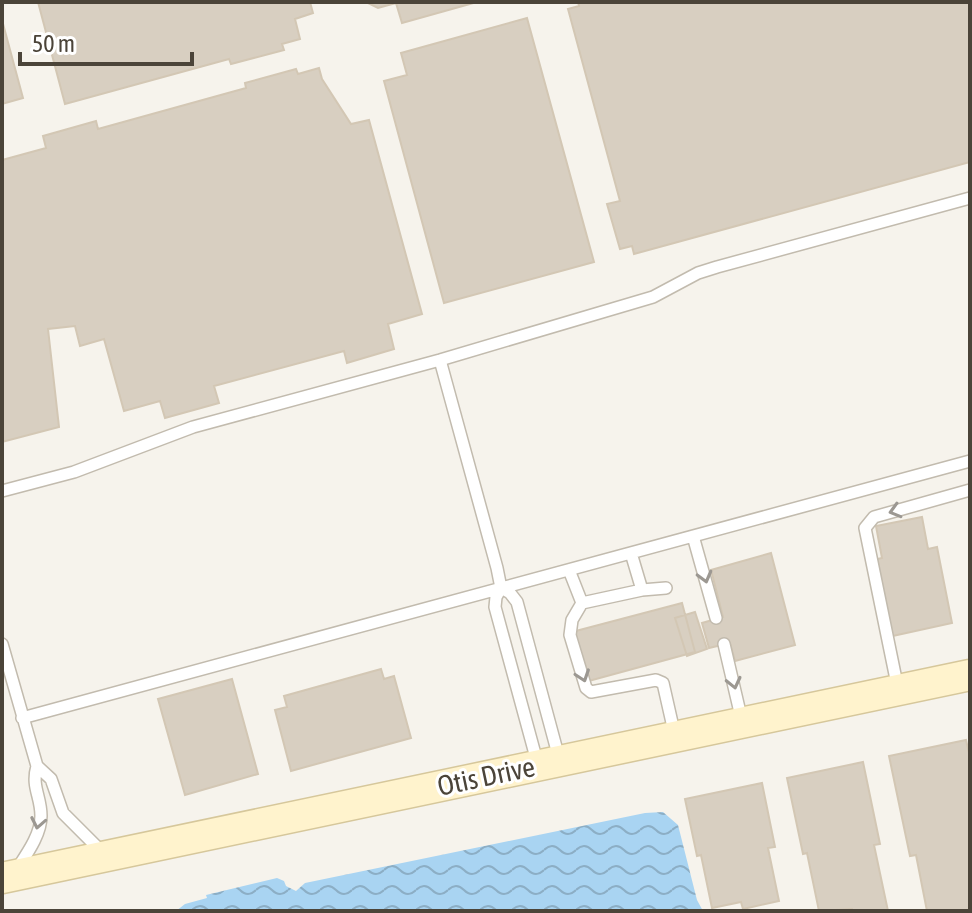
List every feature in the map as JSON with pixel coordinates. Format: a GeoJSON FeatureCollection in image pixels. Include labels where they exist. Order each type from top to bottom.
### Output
{"type":"FeatureCollection","features":[{"type":"Feature","properties":{"kind":"main road","name":"Otis Drive"},"geometry":{"type":"LineString","coordinates":[[7,876],[970,675]]}},
{"type":"Feature","properties":{"kind":"lane"},"geometry":{"type":"LineString","coordinates":[[2,491],[74,472],[193,427],[440,360],[653,297],[698,273],[717,267],[970,198]]}},
{"type":"Feature","properties":{"kind":"lane"},"geometry":{"type":"LineString","coordinates":[[440,360],[501,588],[495,607],[549,763]]}},
{"type":"Feature","properties":{"kind":"lane"},"geometry":{"type":"LineString","coordinates":[[22,718],[970,461]]}},
{"type":"Feature","properties":{"kind":"lane"},"geometry":{"type":"LineString","coordinates":[[898,690],[865,528],[874,517],[970,490]]}},
{"type":"Feature","properties":{"kind":"lane"},"geometry":{"type":"LineString","coordinates":[[693,536],[716,618]]}},
{"type":"Feature","properties":{"kind":"lane"},"geometry":{"type":"LineString","coordinates":[[631,553],[642,590]]}},
{"type":"Feature","properties":{"kind":"lane"},"geometry":{"type":"LineString","coordinates":[[569,570],[582,603]]}},
{"type":"Feature","properties":{"kind":"lane"},"geometry":{"type":"LineString","coordinates":[[501,588],[517,602],[549,763]]}},
{"type":"Feature","properties":{"kind":"lane"},"geometry":{"type":"LineString","coordinates":[[666,588],[582,603],[572,620],[570,635],[586,688],[591,692],[656,680],[663,683],[675,737]]}},
{"type":"Feature","properties":{"kind":"lane"},"geometry":{"type":"LineString","coordinates":[[2,644],[37,766],[51,779],[63,813],[107,856]]}},
{"type":"Feature","properties":{"kind":"lane"},"geometry":{"type":"LineString","coordinates":[[724,644],[742,723]]}},
{"type":"Feature","properties":{"kind":"lane"},"geometry":{"type":"LineString","coordinates":[[7,876],[27,854],[41,819],[33,781],[37,766]]}},
{"type":"Feature","properties":{"kind":"water"},"geometry":{"type":"Polygon","coordinates":[[[663,812],[678,825],[697,900],[703,911],[176,911],[185,904],[207,898],[206,895],[277,878],[296,891],[305,883],[645,813],[663,812]]]}},
{"type":"Feature","properties":{"kind":"building"},"geometry":{"type":"Polygon","coordinates":[[[38,2],[310,2],[313,13],[295,19],[300,39],[282,44],[284,50],[231,64],[229,59],[65,104],[38,2]]]}},
{"type":"Feature","properties":{"kind":"building"},"geometry":{"type":"Polygon","coordinates":[[[366,2],[477,2],[402,23],[396,3],[378,8],[366,2]]]}},
{"type":"Feature","properties":{"kind":"building"},"geometry":{"type":"Polygon","coordinates":[[[578,2],[970,2],[970,162],[634,254],[632,246],[620,249],[607,204],[620,201],[568,9],[579,6],[578,2]]]}},
{"type":"Feature","properties":{"kind":"building"},"geometry":{"type":"Polygon","coordinates":[[[527,18],[594,262],[444,303],[384,81],[407,75],[401,53],[527,18]]]}},
{"type":"Feature","properties":{"kind":"building"},"geometry":{"type":"Polygon","coordinates":[[[2,20],[23,98],[2,104],[2,20]]]}},
{"type":"Feature","properties":{"kind":"building"},"geometry":{"type":"Polygon","coordinates":[[[319,68],[322,79],[351,124],[369,120],[422,314],[388,324],[394,349],[347,363],[344,351],[214,386],[219,403],[165,418],[160,401],[124,411],[104,339],[80,346],[75,326],[48,329],[59,427],[2,442],[2,160],[46,148],[43,136],[96,121],[98,129],[246,88],[245,83],[296,69],[298,74],[319,68]]]}},
{"type":"Feature","properties":{"kind":"building"},"geometry":{"type":"Polygon","coordinates":[[[922,517],[928,549],[937,547],[952,623],[888,637],[873,560],[882,558],[876,526],[922,517]]]}},
{"type":"Feature","properties":{"kind":"building"},"geometry":{"type":"Polygon","coordinates":[[[771,553],[795,645],[735,661],[730,643],[709,648],[702,623],[723,617],[711,570],[771,553]]]}},
{"type":"Feature","properties":{"kind":"building"},"geometry":{"type":"Polygon","coordinates":[[[682,603],[695,652],[585,682],[572,632],[682,603]]]}},
{"type":"Feature","properties":{"kind":"building"},"geometry":{"type":"Polygon","coordinates":[[[695,612],[707,649],[687,656],[675,618],[695,612]]]}},
{"type":"Feature","properties":{"kind":"building"},"geometry":{"type":"Polygon","coordinates":[[[381,669],[384,679],[394,676],[411,738],[291,771],[275,710],[287,707],[284,696],[381,669]]]}},
{"type":"Feature","properties":{"kind":"building"},"geometry":{"type":"Polygon","coordinates":[[[232,679],[258,774],[185,795],[158,699],[232,679]]]}},
{"type":"Feature","properties":{"kind":"building"},"geometry":{"type":"Polygon","coordinates":[[[966,740],[970,757],[970,911],[927,911],[916,855],[910,856],[889,756],[966,740]]]}},
{"type":"Feature","properties":{"kind":"building"},"geometry":{"type":"Polygon","coordinates":[[[863,762],[880,844],[874,845],[888,911],[819,911],[787,778],[863,762]]]}},
{"type":"Feature","properties":{"kind":"building"},"geometry":{"type":"Polygon","coordinates":[[[762,783],[775,847],[768,848],[779,901],[743,909],[741,902],[712,908],[685,799],[762,783]]]}}]}
